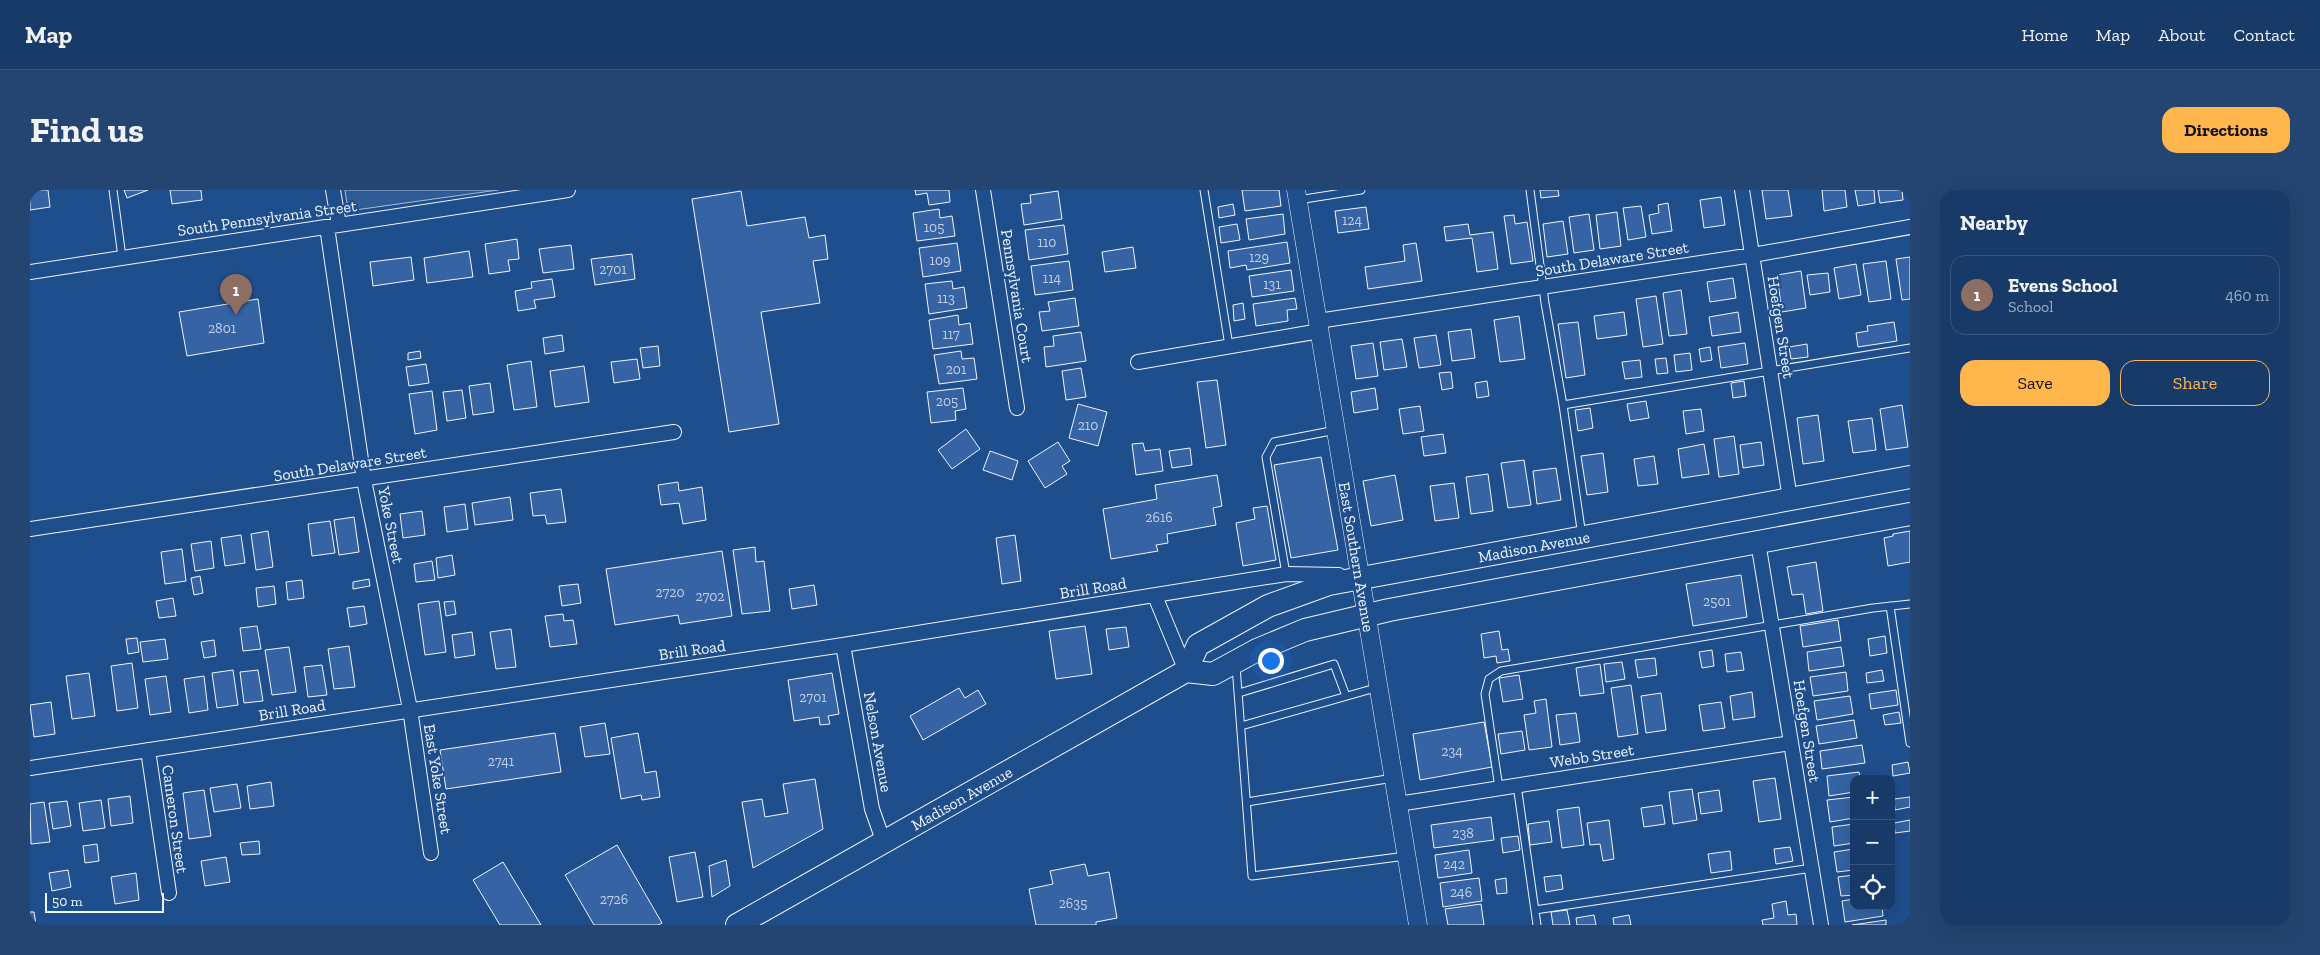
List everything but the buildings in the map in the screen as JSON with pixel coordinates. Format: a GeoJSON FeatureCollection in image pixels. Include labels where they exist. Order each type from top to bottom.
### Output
{"type":"FeatureCollection","features":[{"type":"Feature","properties":{"kind":"main road","name":"Madison Avenue"},"geometry":{"type":"LineString","coordinates":[[737,925],[884,844],[1186,671],[1198,645],[1241,619],[1296,594],[1360,578],[1910,477]]}},
{"type":"Feature","properties":{"kind":"main road"},"geometry":{"type":"LineString","coordinates":[[1186,671],[1213,674],[1257,650],[1305,630],[1367,615],[1910,514]]}},
{"type":"Feature","properties":{"kind":"street","name":"Yoke Street"},"geometry":{"type":"LineString","coordinates":[[333,190],[333,226],[364,480],[410,709]]}},
{"type":"Feature","properties":{"kind":"street","name":"South Pennsylvania Street"},"geometry":{"type":"LineString","coordinates":[[30,272],[568,190]]}},
{"type":"Feature","properties":{"kind":"street","name":"Pennsylvania Court"},"geometry":{"type":"LineString","coordinates":[[983,190],[1017,408]]}},
{"type":"Feature","properties":{"kind":"street","name":"Hoefgen Street"},"geometry":{"type":"LineString","coordinates":[[1742,190],[1790,499]]}},
{"type":"Feature","properties":{"kind":"street","name":"East Southern Avenue"},"geometry":{"type":"LineString","coordinates":[[1297,195],[1418,925]]}},
{"type":"Feature","properties":{"kind":"street","name":"South Delaware Street"},"geometry":{"type":"LineString","coordinates":[[1138,362],[1228,346],[1319,326],[1543,287],[1753,255],[1910,227]]}},
{"type":"Feature","properties":{"kind":"street","name":"South Delaware Street"},"geometry":{"type":"LineString","coordinates":[[30,529],[674,432]]}},
{"type":"Feature","properties":{"kind":"street","name":"Hoefgen Street"},"geometry":{"type":"LineString","coordinates":[[1758,542],[1820,925]]}},
{"type":"Feature","properties":{"kind":"street","name":"Brill Road"},"geometry":{"type":"LineString","coordinates":[[30,768],[410,709],[843,646],[1286,574],[1360,578]]}},
{"type":"Feature","properties":{"kind":"street"},"geometry":{"type":"LineString","coordinates":[[1155,596],[1186,671]]}},
{"type":"Feature","properties":{"kind":"street","name":"Nelson Avenue"},"geometry":{"type":"LineString","coordinates":[[843,646],[872,809],[884,844]]}},
{"type":"Feature","properties":{"kind":"street","name":"East Yoke Street"},"geometry":{"type":"LineString","coordinates":[[410,709],[432,853]]}},
{"type":"Feature","properties":{"kind":"street","name":"Webb Street"},"geometry":{"type":"LineString","coordinates":[[1398,804],[1791,744]]}},
{"type":"Feature","properties":{"kind":"street","name":"Cameron Street"},"geometry":{"type":"LineString","coordinates":[[148,750],[168,893]]}},
{"type":"Feature","properties":{"kind":"lane"},"geometry":{"type":"LineString","coordinates":[[113,190],[122,257]]}},
{"type":"Feature","properties":{"kind":"lane"},"geometry":{"type":"LineString","coordinates":[[1204,190],[1228,346]]}},
{"type":"Feature","properties":{"kind":"lane"},"geometry":{"type":"LineString","coordinates":[[1297,195],[1361,190]]}},
{"type":"Feature","properties":{"kind":"lane"},"geometry":{"type":"LineString","coordinates":[[1530,190],[1543,287],[1583,537]]}},
{"type":"Feature","properties":{"kind":"lane"},"geometry":{"type":"LineString","coordinates":[[1563,405],[1910,348]]}},
{"type":"Feature","properties":{"kind":"lane"},"geometry":{"type":"LineString","coordinates":[[1286,574],[1266,457],[1274,442],[1336,430]]}},
{"type":"Feature","properties":{"kind":"lane"},"geometry":{"type":"LineString","coordinates":[[1499,788],[1485,694],[1489,679],[1501,671],[1772,625],[1910,604]]}},
{"type":"Feature","properties":{"kind":"lane"},"geometry":{"type":"LineString","coordinates":[[1890,606],[1910,743]]}},
{"type":"Feature","properties":{"kind":"lane"},"geometry":{"type":"LineString","coordinates":[[1235,662],[1239,693],[1252,876],[1406,856]]}},
{"type":"Feature","properties":{"kind":"lane"},"geometry":{"type":"LineString","coordinates":[[1239,693],[1334,664],[1346,696]]}},
{"type":"Feature","properties":{"kind":"lane"},"geometry":{"type":"LineString","coordinates":[[1241,726],[1379,686]]}},
{"type":"Feature","properties":{"kind":"lane"},"geometry":{"type":"LineString","coordinates":[[1247,802],[1394,778]]}},
{"type":"Feature","properties":{"kind":"lane"},"geometry":{"type":"LineString","coordinates":[[1516,785],[1537,925]]}},
{"type":"Feature","properties":{"kind":"lane"},"geometry":{"type":"LineString","coordinates":[[1535,910],[1812,868]]}},
{"type":"Feature","properties":{"kind":"shaded area"},"geometry":{"type":"Polygon","coordinates":[[[345,190],[498,190],[348,211],[345,190]]]}},
{"type":"Feature","properties":{"kind":"place","name":"Evens School"},"geometry":{"type":"Point","coordinates":[236,315]}}]}
